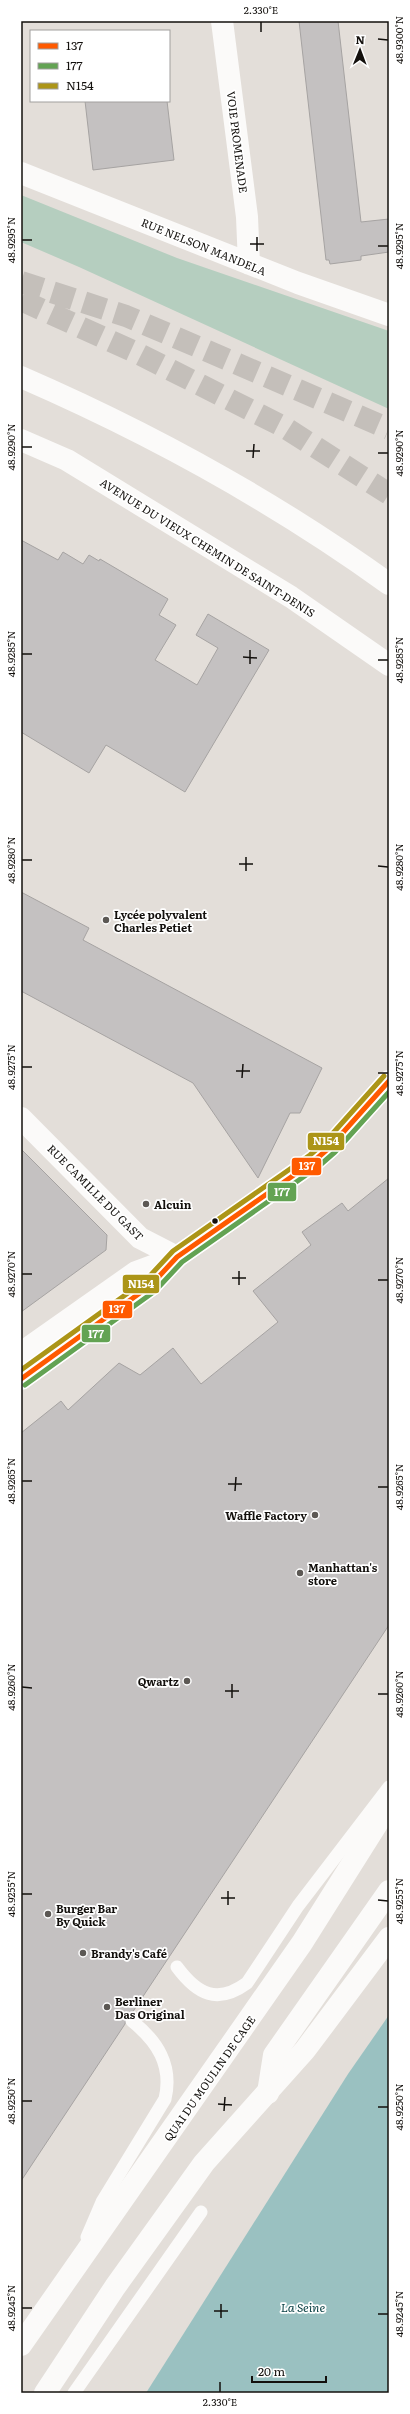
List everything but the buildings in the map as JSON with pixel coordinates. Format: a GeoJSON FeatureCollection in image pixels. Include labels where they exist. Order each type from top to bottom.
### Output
{"type":"FeatureCollection","features":[{"type":"Feature","properties":{"kind":"main road","name":"VOIE PROMENADE"},"geometry":{"type":"LineString","coordinates":[[222,21],[247,217],[248,264]]}},
{"type":"Feature","properties":{"kind":"main road","name":"RUE NELSON MANDELA"},"geometry":{"type":"LineString","coordinates":[[21,173],[248,264],[389,315]]}},
{"type":"Feature","properties":{"kind":"main road"},"geometry":{"type":"LineString","coordinates":[[21,377],[143,434],[185,457],[307,529],[389,584]]}},
{"type":"Feature","properties":{"kind":"main road","name":"AVENUE DU VIEUX CHEMIN DE SAINT-DENIS"},"geometry":{"type":"LineString","coordinates":[[21,440],[67,460],[284,592],[389,666]]}},
{"type":"Feature","properties":{"kind":"main road"},"geometry":{"type":"LineString","coordinates":[[21,1379],[151,1285],[177,1257],[314,1161],[330,1147],[389,1081]]}},
{"type":"Feature","properties":{"kind":"main road","name":"RUE CAMILLE DU GAST"},"geometry":{"type":"LineString","coordinates":[[21,1118],[140,1238],[177,1257]]}},
{"type":"Feature","properties":{"kind":"main road"},"geometry":{"type":"LineString","coordinates":[[21,1353],[136,1272],[177,1257]]}},
{"type":"Feature","properties":{"kind":"main road","name":"QUAI DU MOULIN DE CAGE"},"geometry":{"type":"LineString","coordinates":[[21,2345],[70,2277],[302,1943],[389,1805]]}},
{"type":"Feature","properties":{"kind":"main road"},"geometry":{"type":"LineString","coordinates":[[268,2093],[274,2055],[389,1891]]}},
{"type":"Feature","properties":{"kind":"main road"},"geometry":{"type":"LineString","coordinates":[[45,2393],[115,2287],[204,2163],[305,2050],[389,1938]]}},
{"type":"Feature","properties":{"kind":"lane"},"geometry":{"type":"LineString","coordinates":[[177,1967],[196,1989],[202,1992],[218,1994],[237,1991],[247,1983],[298,1906],[389,1787]]}},
{"type":"Feature","properties":{"kind":"lane"},"geometry":{"type":"LineString","coordinates":[[70,2277],[102,2202],[165,2099],[168,2087],[166,2069],[159,2050],[150,2036],[132,2021]]}},
{"type":"Feature","properties":{"kind":"lane"},"geometry":{"type":"LineString","coordinates":[[74,2393],[201,2212]]}},
{"type":"Feature","properties":{"kind":"green space"},"geometry":{"type":"Polygon","coordinates":[[[21,195],[177,258],[389,331],[389,409],[79,267],[21,242],[21,195]]]}},
{"type":"Feature","properties":{"kind":"water","name":"La Seine"},"geometry":{"type":"Polygon","coordinates":[[[389,2015],[389,2393],[146,2393],[348,2074],[389,2015]]]}},
{"type":"Feature","properties":{"kind":"tunnel"},"geometry":{"type":"LineString","coordinates":[[21,282],[126,316],[389,429]]}},
{"type":"Feature","properties":{"kind":"tunnel"},"geometry":{"type":"LineString","coordinates":[[21,300],[137,353],[284,427],[389,494]]}},
{"type":"Feature","properties":{"kind":"transit line","name":"N154"},"geometry":{"type":"LineString","coordinates":[[21,1370],[146,1280],[173,1251],[310,1155],[325,1142],[384,1076]]}},
{"type":"Feature","properties":{"kind":"transit line","name":"137"},"geometry":{"type":"LineString","coordinates":[[21,1379],[151,1285],[177,1257],[314,1161],[330,1147],[389,1081]]}},
{"type":"Feature","properties":{"kind":"transit line","name":"177"},"geometry":{"type":"LineString","coordinates":[[25,1385],[155,1291],[182,1262],[319,1166],[335,1152],[389,1092]]}},
{"type":"Feature","properties":{"kind":"place","name":"Lycée polyvalent Charles Petiet"},"geometry":{"type":"Point","coordinates":[106,920]}},
{"type":"Feature","properties":{"kind":"place","name":"Alcuin"},"geometry":{"type":"Point","coordinates":[146,1204]}},
{"type":"Feature","properties":{"kind":"place","name":"Waffle Factory"},"geometry":{"type":"Point","coordinates":[315,1515]}},
{"type":"Feature","properties":{"kind":"place","name":"Manhattan's store"},"geometry":{"type":"Point","coordinates":[300,1573]}},
{"type":"Feature","properties":{"kind":"place","name":"Qwartz"},"geometry":{"type":"Point","coordinates":[187,1681]}},
{"type":"Feature","properties":{"kind":"place","name":"Burger Bar By Quick"},"geometry":{"type":"Point","coordinates":[48,1914]}},
{"type":"Feature","properties":{"kind":"place","name":"Brandy's Café"},"geometry":{"type":"Point","coordinates":[83,1953]}},
{"type":"Feature","properties":{"kind":"place","name":"Berliner Das Original"},"geometry":{"type":"Point","coordinates":[107,2007]}}]}
